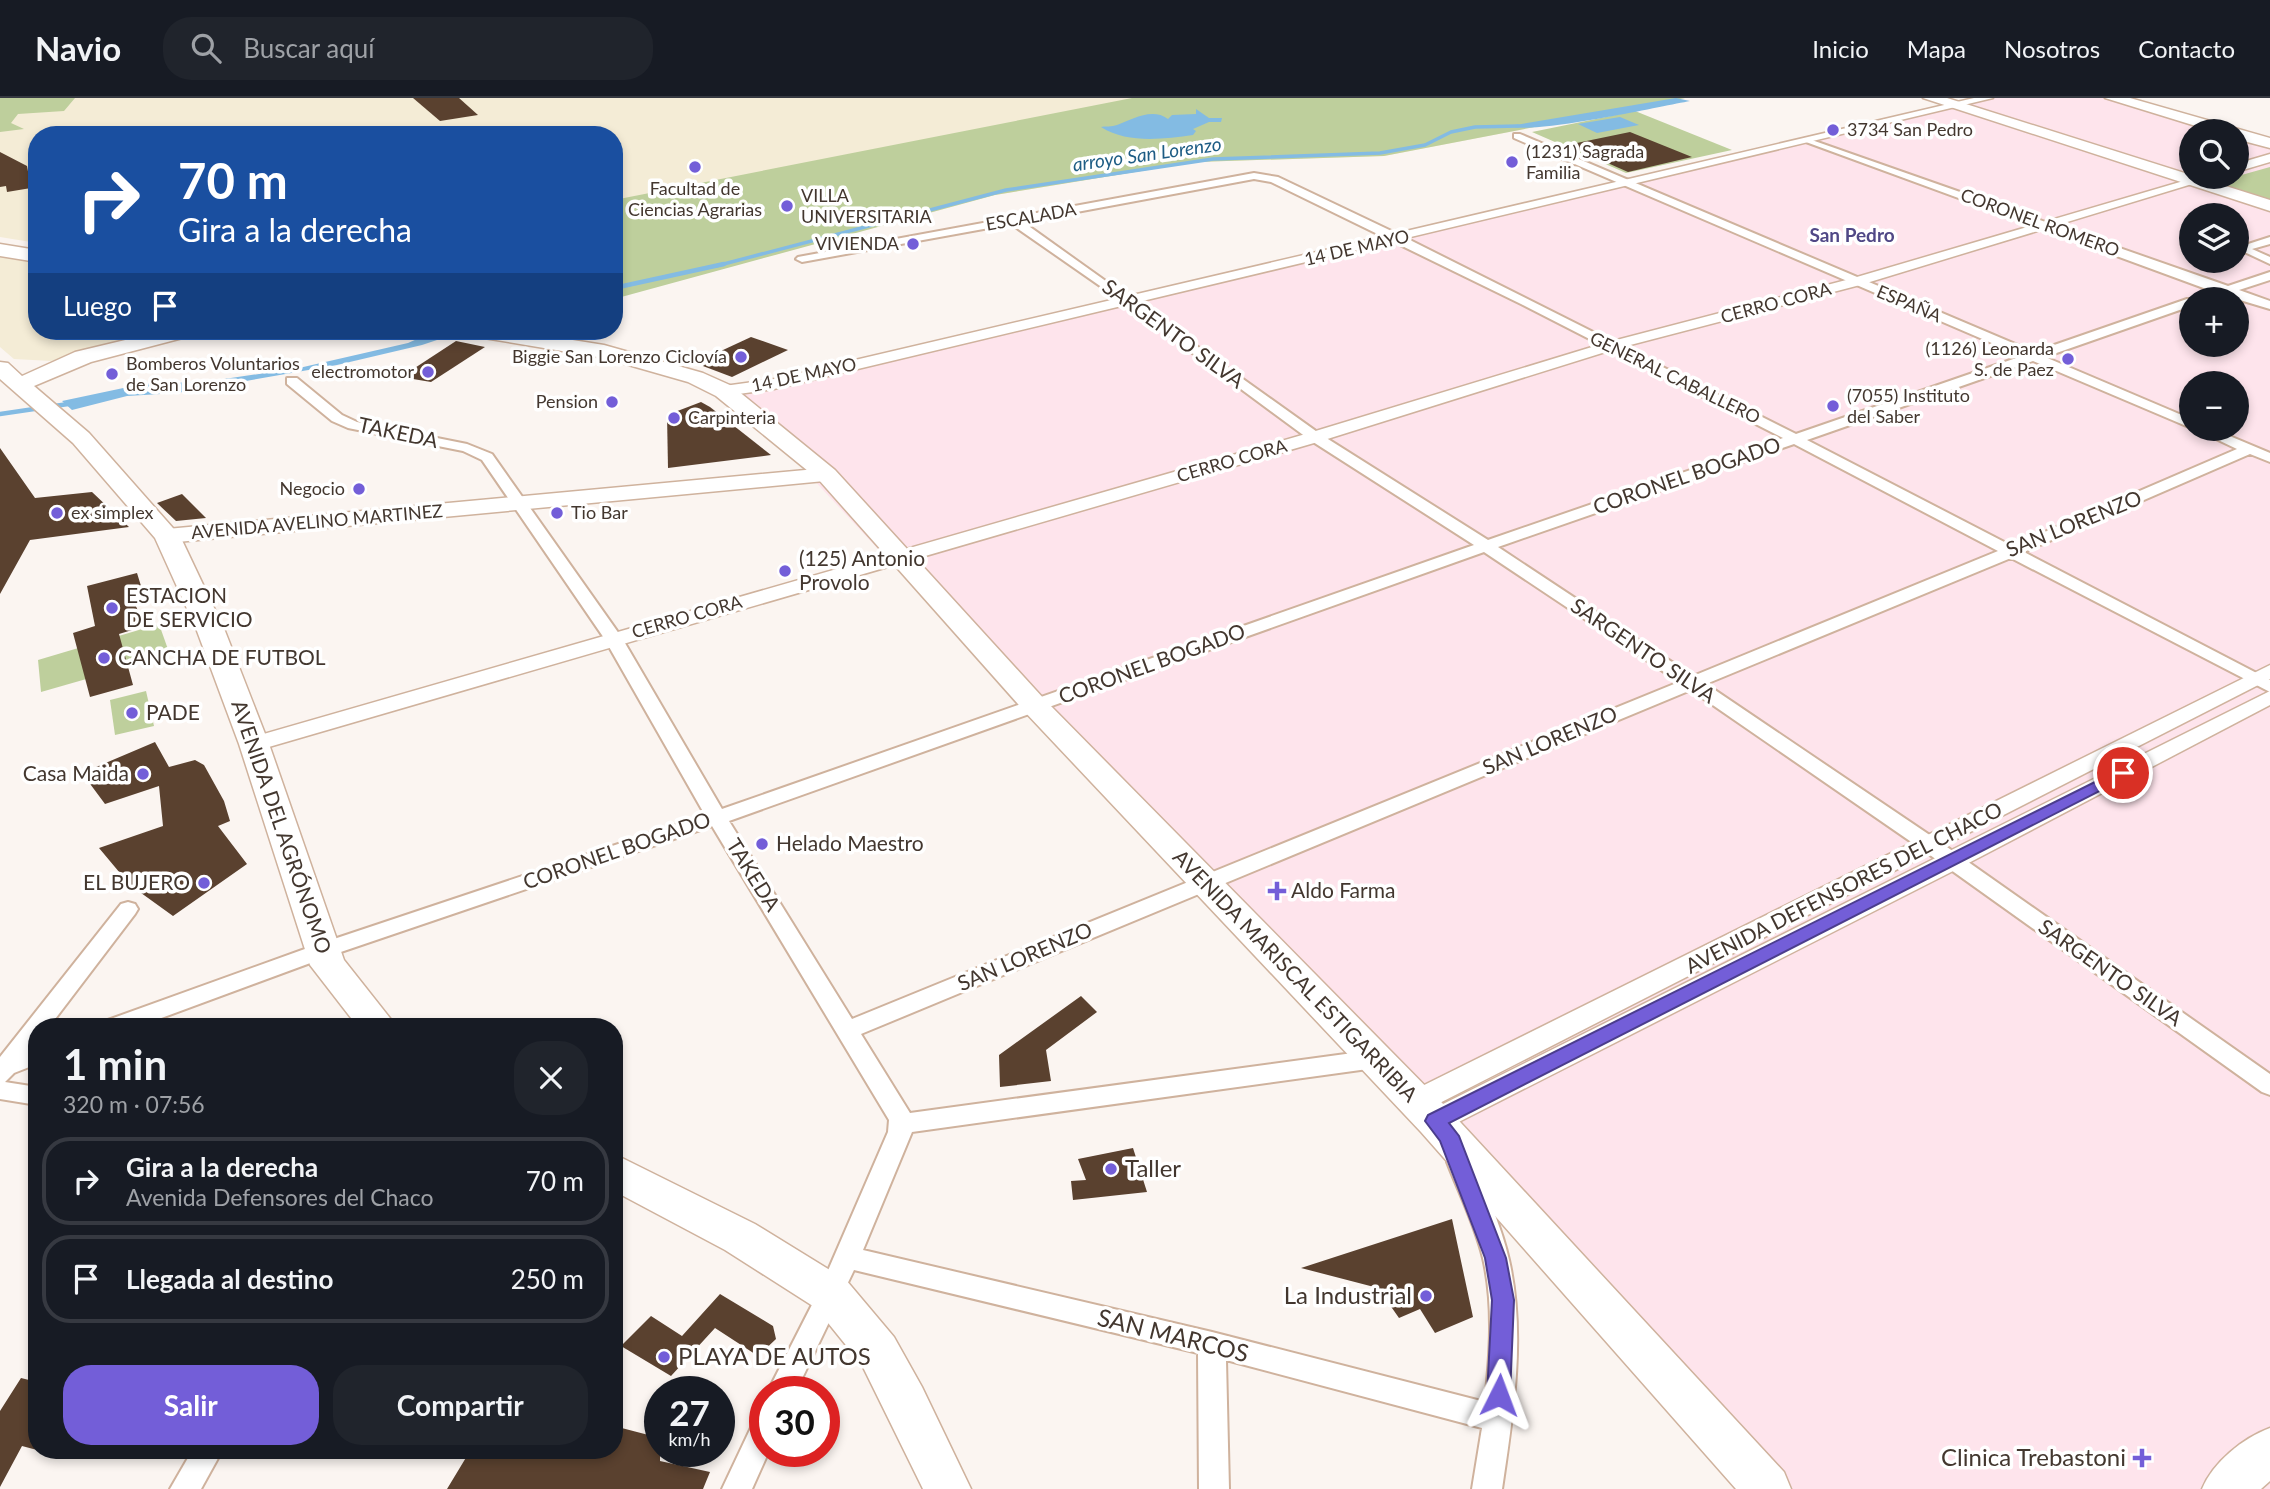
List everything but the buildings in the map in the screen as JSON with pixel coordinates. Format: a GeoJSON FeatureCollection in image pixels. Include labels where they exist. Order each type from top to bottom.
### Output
{"type":"FeatureCollection","features":[{"type":"Feature","properties":{"kind":"highway"},"geometry":{"type":"LineString","coordinates":[[1931,98],[2179,172]]}},
{"type":"Feature","properties":{"kind":"highway"},"geometry":{"type":"LineString","coordinates":[[2113,98],[2187,119]]}},
{"type":"Feature","properties":{"kind":"highway"},"geometry":{"type":"LineString","coordinates":[[2249,137],[2270,143]]}},
{"type":"Feature","properties":{"kind":"highway"},"geometry":{"type":"LineString","coordinates":[[2227,189],[2270,206]]}},
{"type":"Feature","properties":{"kind":"highway"},"geometry":{"type":"LineString","coordinates":[[0,250],[28,255]]}},
{"type":"Feature","properties":{"kind":"highway"},"geometry":{"type":"LineString","coordinates":[[23,385],[83,357],[151,340]]}},
{"type":"Feature","properties":{"kind":"highway"},"geometry":{"type":"LineString","coordinates":[[531,340],[660,365],[724,391]]}},
{"type":"Feature","properties":{"kind":"highway","name":"AVENIDA DEL AGRÓNOMO"},"geometry":{"type":"LineString","coordinates":[[0,368],[23,385],[80,438],[167,536],[211,631],[254,744],[328,965],[372,1018]]}},
{"type":"Feature","properties":{"kind":"highway","name":"AVENIDA MARISCAL ESTIGARRIBIA"},"geometry":{"type":"LineString","coordinates":[[724,391],[822,471],[1035,706],[1433,1120],[1766,1489]]}},
{"type":"Feature","properties":{"kind":"highway"},"geometry":{"type":"LineString","coordinates":[[624,1180],[740,1237],[839,1276],[906,1402],[947,1489]]}},
{"type":"Feature","properties":{"kind":"highway"},"geometry":{"type":"LineString","coordinates":[[2226,1489],[2270,1450]]}},
{"type":"Feature","properties":{"kind":"main road","name":"AVENIDA AVELINO MARTINEZ"},"geometry":{"type":"LineString","coordinates":[[167,536],[209,524],[822,471]]}},
{"type":"Feature","properties":{"kind":"street","name":"14 DE MAYO"},"geometry":{"type":"LineString","coordinates":[[724,391],[774,384],[1988,98]]}},
{"type":"Feature","properties":{"kind":"street","name":"ESPAÑA"},"geometry":{"type":"LineString","coordinates":[[1517,136],[2179,419]]}},
{"type":"Feature","properties":{"kind":"street","name":"CORONEL ROMERO"},"geometry":{"type":"LineString","coordinates":[[1809,140],[2219,287]]}},
{"type":"Feature","properties":{"kind":"street"},"geometry":{"type":"LineString","coordinates":[[2249,165],[2270,158]]}},
{"type":"Feature","properties":{"kind":"street","name":"ESCALADA"},"geometry":{"type":"LineString","coordinates":[[802,259],[1261,176]]}},
{"type":"Feature","properties":{"kind":"street","name":"GENERAL CABALLERO"},"geometry":{"type":"LineString","coordinates":[[1261,176],[1275,179],[1400,238],[1796,438],[2266,683]]}},
{"type":"Feature","properties":{"kind":"street","name":"CERRO CORA"},"geometry":{"type":"LineString","coordinates":[[254,744],[1315,437],[1611,346],[1855,282],[2179,186]]}},
{"type":"Feature","properties":{"kind":"street","name":"SARGENTO SILVA"},"geometry":{"type":"LineString","coordinates":[[1013,220],[1130,301],[1315,437],[1486,545],[1691,682],[1930,845],[2270,1086]]}},
{"type":"Feature","properties":{"kind":"street"},"geometry":{"type":"LineString","coordinates":[[2270,240],[2242,248],[2270,261]]}},
{"type":"Feature","properties":{"kind":"street"},"geometry":{"type":"LineString","coordinates":[[2236,287],[2270,276]]}},
{"type":"Feature","properties":{"kind":"street","name":"CORONEL ROMERO"},"geometry":{"type":"LineString","coordinates":[[2249,298],[2270,305]]}},
{"type":"Feature","properties":{"kind":"street","name":"CORONEL BOGADO"},"geometry":{"type":"LineString","coordinates":[[138,1018],[324,950],[717,817],[1486,545],[2179,306]]}},
{"type":"Feature","properties":{"kind":"street","name":"TAKEDA"},"geometry":{"type":"LineString","coordinates":[[292,381],[337,418],[353,425],[481,452],[613,638],[902,1124]]}},
{"type":"Feature","properties":{"kind":"street"},"geometry":{"type":"LineString","coordinates":[[2231,441],[2270,458]]}},
{"type":"Feature","properties":{"kind":"street","name":"SAN LORENZO"},"geometry":{"type":"LineString","coordinates":[[848,1030],[2010,550],[2118,508],[2250,449]]}},
{"type":"Feature","properties":{"kind":"street","name":"AVENIDA DEFENSORES DEL CHACO"},"geometry":{"type":"LineString","coordinates":[[1433,1120],[1930,845],[2266,683]]}},
{"type":"Feature","properties":{"kind":"street","name":"AVENIDA DEFENSORES DEL CHACO"},"geometry":{"type":"LineString","coordinates":[[1433,1120],[1953,862],[2266,683]]}},
{"type":"Feature","properties":{"kind":"street"},"geometry":{"type":"LineString","coordinates":[[42,1018],[128,909]]}},
{"type":"Feature","properties":{"kind":"street"},"geometry":{"type":"LineString","coordinates":[[2,1069],[28,1036]]}},
{"type":"Feature","properties":{"kind":"street"},"geometry":{"type":"LineString","coordinates":[[2,1069],[28,1059]]}},
{"type":"Feature","properties":{"kind":"street"},"geometry":{"type":"LineString","coordinates":[[789,1376],[839,1276],[902,1124],[1376,1059]]}},
{"type":"Feature","properties":{"kind":"street"},"geometry":{"type":"LineString","coordinates":[[0,1090],[28,1095]]}},
{"type":"Feature","properties":{"kind":"street"},"geometry":{"type":"LineString","coordinates":[[1433,1120],[1496,1258],[1503,1300],[1498,1419],[1487,1489]]}},
{"type":"Feature","properties":{"kind":"street","name":"SAN MARCOS"},"geometry":{"type":"LineString","coordinates":[[839,1276],[1212,1345],[1498,1419]]}},
{"type":"Feature","properties":{"kind":"street"},"geometry":{"type":"LineString","coordinates":[[1212,1345],[1214,1489]]}},
{"type":"Feature","properties":{"kind":"street"},"geometry":{"type":"LineString","coordinates":[[185,1489],[203,1459]]}},
{"type":"Feature","properties":{"kind":"street"},"geometry":{"type":"LineString","coordinates":[[737,1489],[749,1463]]}},
{"type":"Feature","properties":{"kind":"shaded area","name":"VILLA UNIVERSITARIA"},"geometry":{"type":"Polygon","coordinates":[[[0,98],[1685,98],[1384,156],[1196,162],[995,195],[623,296],[623,126],[28,126],[28,242],[0,237],[0,98]]]}},
{"type":"Feature","properties":{"kind":"shaded area"},"geometry":{"type":"Polygon","coordinates":[[[1986,98],[2114,98],[2187,119],[2179,119],[2179,189],[2249,189],[2249,137],[2270,143],[2270,1489],[1752,1489],[731,391],[1986,98]]]}},
{"type":"Feature","properties":{"kind":"shaded area"},"geometry":{"type":"Polygon","coordinates":[[[0,256],[28,261],[28,340],[174,340],[51,361],[14,359],[0,347],[0,256]]]}},
{"type":"Feature","properties":{"kind":"green space"},"geometry":{"type":"Polygon","coordinates":[[[0,98],[75,98],[64,111],[18,114],[11,123],[24,129],[0,132],[0,98]]]}},
{"type":"Feature","properties":{"kind":"green space"},"geometry":{"type":"Polygon","coordinates":[[[1132,98],[1685,98],[1384,156],[1196,162],[995,195],[623,297],[623,198],[1132,98]]]}},
{"type":"Feature","properties":{"kind":"green space"},"geometry":{"type":"Polygon","coordinates":[[[1635,111],[1732,150],[1626,173],[1532,132],[1635,111]]]}},
{"type":"Feature","properties":{"kind":"green space"},"geometry":{"type":"Polygon","coordinates":[[[2270,167],[2270,202],[2231,189],[2249,189],[2249,173],[2270,167]]]}},
{"type":"Feature","properties":{"kind":"green space","name":"CANCHA DE FUTBOL"},"geometry":{"type":"Polygon","coordinates":[[[159,624],[170,655],[41,692],[38,660],[159,624]]]}},
{"type":"Feature","properties":{"kind":"green space","name":"PADE"},"geometry":{"type":"Polygon","coordinates":[[[146,691],[154,726],[115,735],[110,700],[146,691]]]}},
{"type":"Feature","properties":{"kind":"water"},"geometry":{"type":"Polygon","coordinates":[[[1676,98],[1690,101],[1568,124],[1522,128],[1509,126],[1676,98]]]}},
{"type":"Feature","properties":{"kind":"water"},"geometry":{"type":"Polygon","coordinates":[[[1196,109],[1209,118],[1222,118],[1221,122],[1209,122],[1193,129],[1196,131],[1193,135],[1158,139],[1123,136],[1101,127],[1115,126],[1149,114],[1168,119],[1172,115],[1196,114],[1196,109]]]}},
{"type":"Feature","properties":{"kind":"water"},"geometry":{"type":"Polygon","coordinates":[[[1620,117],[1639,125],[1597,133],[1578,124],[1620,117]]]}},
{"type":"Feature","properties":{"kind":"water"},"geometry":{"type":"Polygon","coordinates":[[[415,340],[437,340],[337,365],[177,393],[127,396],[72,410],[62,401],[147,383],[204,382],[299,368],[415,340]]]}},
{"type":"Feature","properties":{"kind":"waterway","name":"arroyo San Lorenzo"},"geometry":{"type":"LineString","coordinates":[[722,264],[1006,190],[1213,159],[1380,153],[1425,145],[1451,132],[1475,127],[1518,126]]}},
{"type":"Feature","properties":{"kind":"waterway","name":"arroyo San Lorenzo"},"geometry":{"type":"LineString","coordinates":[[623,286],[722,264]]}},
{"type":"Feature","properties":{"kind":"waterway","name":"arroyo San Lorenzo"},"geometry":{"type":"LineString","coordinates":[[716,266],[722,264]]}},
{"type":"Feature","properties":{"kind":"waterway","name":"arroyo San Lorenzo"},"geometry":{"type":"LineString","coordinates":[[0,414],[75,403]]}},
{"type":"Feature","properties":{"kind":"place","name":"3734 San Pedro"},"geometry":{"type":"Point","coordinates":[1833,130]}},
{"type":"Feature","properties":{"kind":"place","name":"(1231) Sagrada Familia"},"geometry":{"type":"Point","coordinates":[1512,162]}},
{"type":"Feature","properties":{"kind":"place","name":"Facultad de Ciencias Agrarias"},"geometry":{"type":"Point","coordinates":[695,167]}},
{"type":"Feature","properties":{"kind":"place","name":"VILLA UNIVERSITARIA"},"geometry":{"type":"Point","coordinates":[787,206]}},
{"type":"Feature","properties":{"kind":"place","name":"VIVIENDA"},"geometry":{"type":"Point","coordinates":[913,244]}},
{"type":"Feature","properties":{"kind":"place","name":"Biggie San Lorenzo Ciclovía"},"geometry":{"type":"Point","coordinates":[741,357]}},
{"type":"Feature","properties":{"kind":"place","name":"(1126) Leonarda S. de Paez"},"geometry":{"type":"Point","coordinates":[2068,359]}},
{"type":"Feature","properties":{"kind":"place","name":"electromotor"},"geometry":{"type":"Point","coordinates":[428,372]}},
{"type":"Feature","properties":{"kind":"place","name":"Bomberos Voluntarios de San Lorenzo"},"geometry":{"type":"Point","coordinates":[112,374]}},
{"type":"Feature","properties":{"kind":"place","name":"Pension"},"geometry":{"type":"Point","coordinates":[612,402]}},
{"type":"Feature","properties":{"kind":"place","name":"(7055) Instituto del Saber"},"geometry":{"type":"Point","coordinates":[1833,406]}},
{"type":"Feature","properties":{"kind":"place","name":"Carpinteria"},"geometry":{"type":"Point","coordinates":[674,418]}},
{"type":"Feature","properties":{"kind":"place","name":"Negocio"},"geometry":{"type":"Point","coordinates":[359,489]}},
{"type":"Feature","properties":{"kind":"place","name":"ex simplex"},"geometry":{"type":"Point","coordinates":[57,513]}},
{"type":"Feature","properties":{"kind":"place","name":"Tio Bar"},"geometry":{"type":"Point","coordinates":[557,513]}},
{"type":"Feature","properties":{"kind":"place","name":"(125) Antonio Provolo"},"geometry":{"type":"Point","coordinates":[785,571]}},
{"type":"Feature","properties":{"kind":"place","name":"ESTACION DE SERVICIO"},"geometry":{"type":"Point","coordinates":[112,608]}},
{"type":"Feature","properties":{"kind":"place","name":"CANCHA DE FUTBOL"},"geometry":{"type":"Point","coordinates":[104,658]}},
{"type":"Feature","properties":{"kind":"place","name":"PADE"},"geometry":{"type":"Point","coordinates":[132,713]}},
{"type":"Feature","properties":{"kind":"place","name":"Casa Maida"},"geometry":{"type":"Point","coordinates":[143,774]}},
{"type":"Feature","properties":{"kind":"place","name":"Helado Maestro"},"geometry":{"type":"Point","coordinates":[762,844]}},
{"type":"Feature","properties":{"kind":"place","name":"EL BUJERO"},"geometry":{"type":"Point","coordinates":[204,883]}},
{"type":"Feature","properties":{"kind":"place","name":"Aldo Farma"},"geometry":{"type":"Point","coordinates":[1277,891]}},
{"type":"Feature","properties":{"kind":"place","name":"Taller"},"geometry":{"type":"Point","coordinates":[1111,1169]}},
{"type":"Feature","properties":{"kind":"place","name":"La Industrial"},"geometry":{"type":"Point","coordinates":[1426,1296]}},
{"type":"Feature","properties":{"kind":"place","name":"PLAYA DE AUTOS"},"geometry":{"type":"Point","coordinates":[664,1357]}},
{"type":"Feature","properties":{"kind":"place","name":"Clinica Trebastoni"},"geometry":{"type":"Point","coordinates":[2142,1458]}},
{"type":"Feature","properties":{"kind":"district","name":"San Pedro"},"geometry":{"type":"Point","coordinates":[1852,235]}},
{"type":"Feature","properties":{"kind":"route"},"geometry":{"type":"LineString","coordinates":[[1499,1395],[1503,1300],[1496,1258],[1449,1136],[1435,1121],[1953,862],[2123,773]]}}]}
